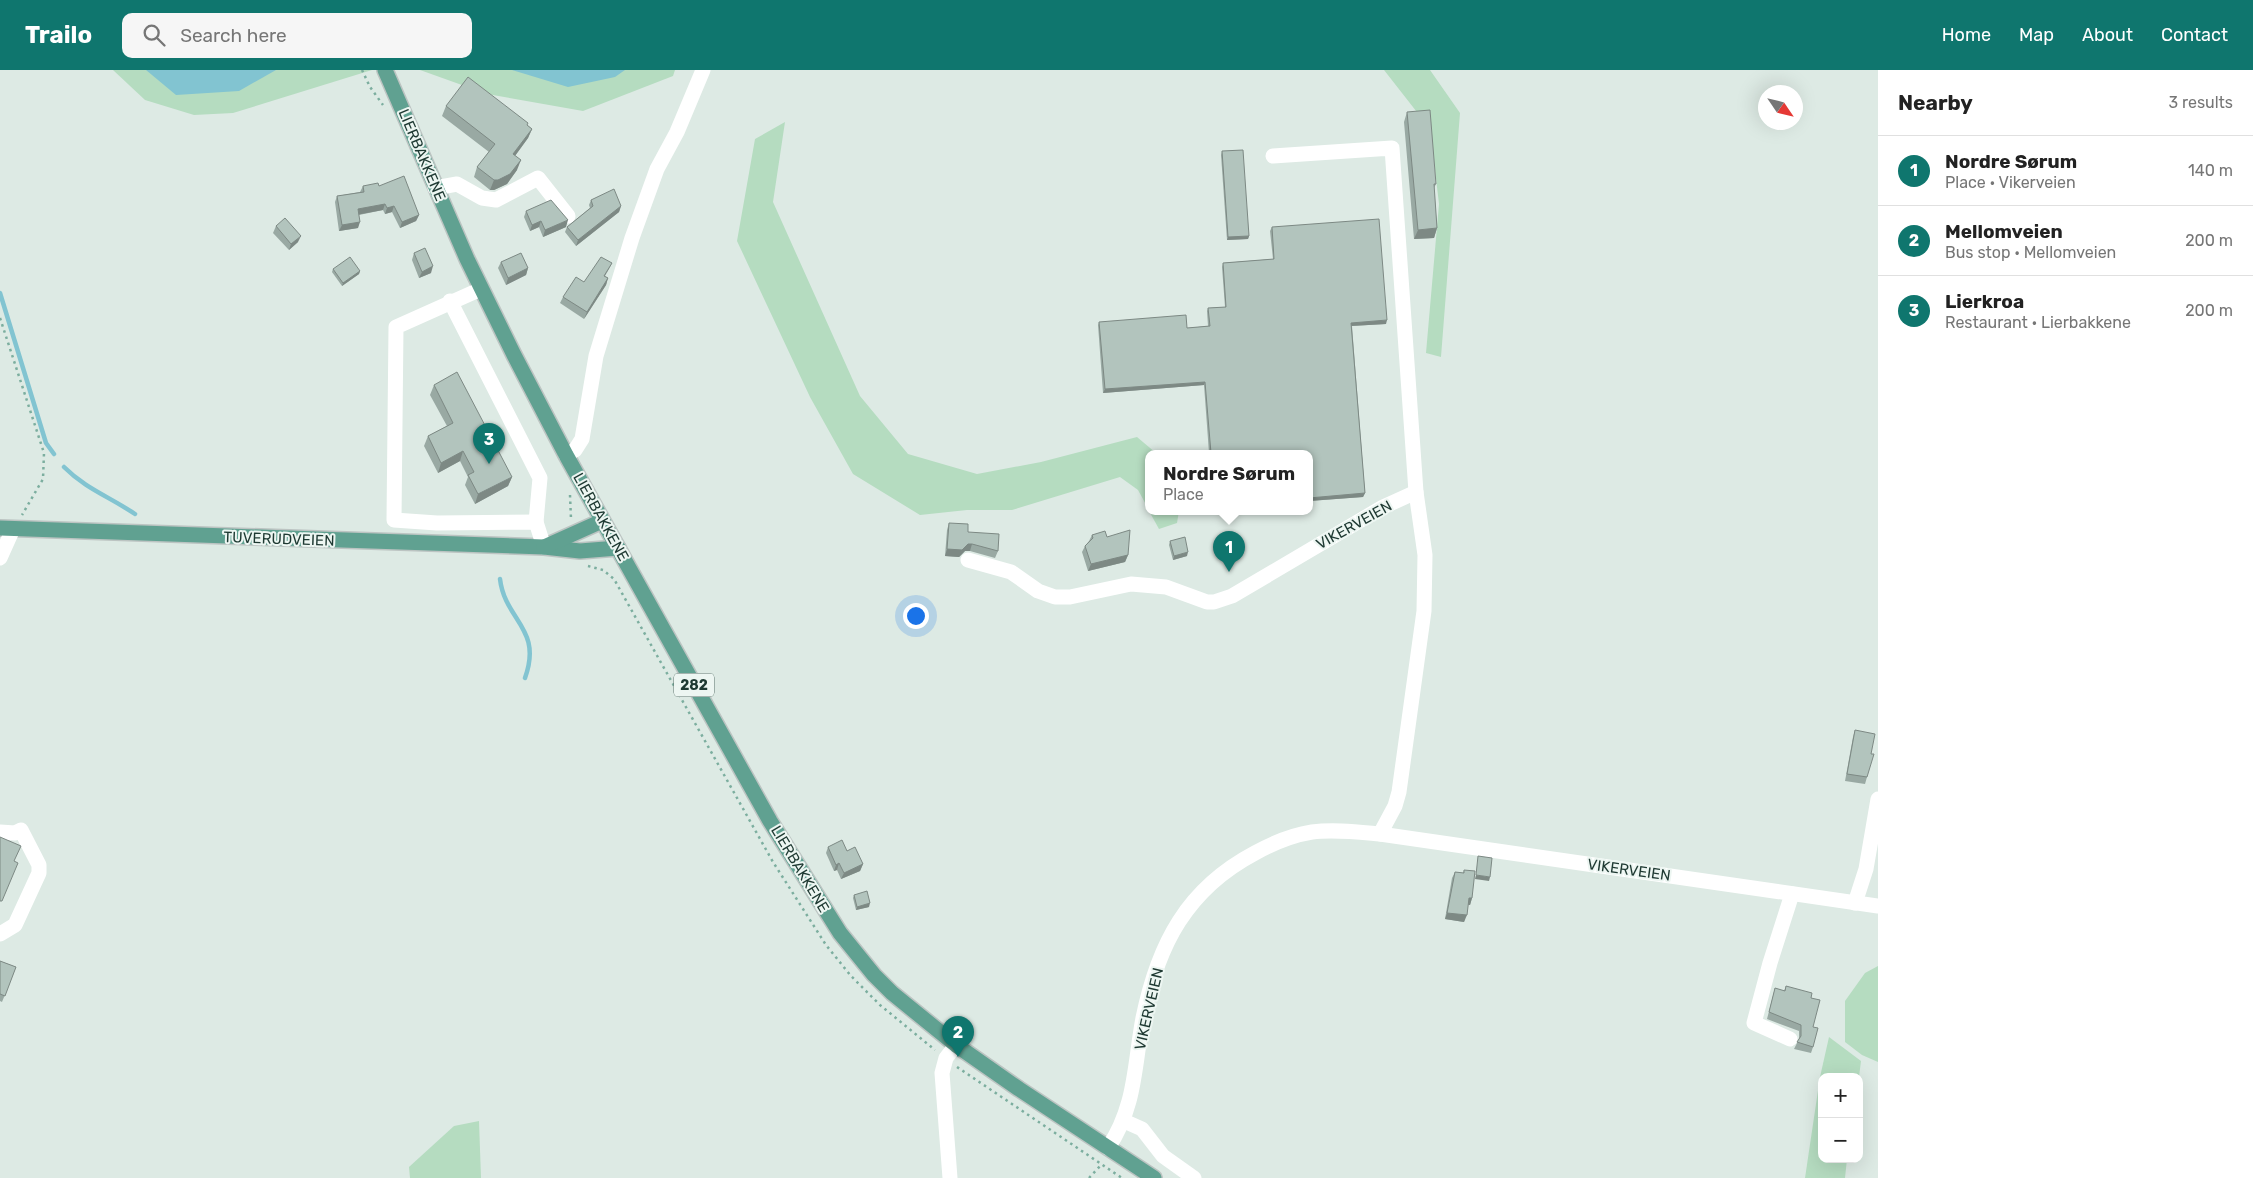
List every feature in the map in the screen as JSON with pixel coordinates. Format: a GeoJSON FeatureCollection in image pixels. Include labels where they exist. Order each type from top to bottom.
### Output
{"type":"FeatureCollection","features":[{"type":"Feature","properties":{"kind":"main road","name":"LIERBAKKENE"},"geometry":{"type":"LineString","coordinates":[[385,70],[435,188],[481,289],[566,455],[774,828],[840,934],[874,975],[892,993],[956,1045],[1154,1178]]}},
{"type":"Feature","properties":{"kind":"main road","name":"TUVERUDVEIEN"},"geometry":{"type":"LineString","coordinates":[[544,547],[602,521]]}},
{"type":"Feature","properties":{"kind":"main road","name":"TUVERUDVEIEN"},"geometry":{"type":"LineString","coordinates":[[7,528],[544,547],[580,551],[618,548]]}},
{"type":"Feature","properties":{"kind":"street","name":"LIERBAKKENE"},"geometry":{"type":"LineString","coordinates":[[566,455],[575,450],[582,439],[596,356],[641,210],[657,169],[692,100],[703,70]]}},
{"type":"Feature","properties":{"kind":"street"},"geometry":{"type":"LineString","coordinates":[[1273,156],[1392,148],[1416,492],[1426,555],[1424,611],[1399,792],[1395,806],[1380,834]]}},
{"type":"Feature","properties":{"kind":"street"},"geometry":{"type":"LineString","coordinates":[[435,188],[457,184],[482,198],[496,200],[538,178],[568,216]]}},
{"type":"Feature","properties":{"kind":"street"},"geometry":{"type":"LineString","coordinates":[[481,289],[450,301],[396,327],[394,520],[437,523],[536,522]]}},
{"type":"Feature","properties":{"kind":"street"},"geometry":{"type":"LineString","coordinates":[[450,301],[540,478],[536,522],[544,547]]}},
{"type":"Feature","properties":{"kind":"street","name":"VIKERVEIEN"},"geometry":{"type":"LineString","coordinates":[[968,560],[1011,572],[1038,591],[1055,597],[1070,597],[1131,584],[1142,584],[1166,587],[1203,601],[1214,602],[1232,596],[1383,507],[1416,492]]}},
{"type":"Feature","properties":{"kind":"street"},"geometry":{"type":"LineString","coordinates":[[0,558],[7,528]]}},
{"type":"Feature","properties":{"kind":"street"},"geometry":{"type":"LineString","coordinates":[[1855,903],[1866,870],[1878,799]]}},
{"type":"Feature","properties":{"kind":"street"},"geometry":{"type":"LineString","coordinates":[[0,832],[15,833],[21,830],[39,865],[39,873],[15,925],[0,934]]}},
{"type":"Feature","properties":{"kind":"street","name":"VIKERVEIEN"},"geometry":{"type":"LineString","coordinates":[[1108,1148],[1124,1121],[1133,1088],[1144,1018],[1153,978],[1179,921],[1200,893],[1240,861],[1263,848],[1300,835],[1322,831],[1380,834],[1878,906]]}},
{"type":"Feature","properties":{"kind":"street"},"geometry":{"type":"LineString","coordinates":[[1790,1038],[1754,1023],[1792,894]]}},
{"type":"Feature","properties":{"kind":"street"},"geometry":{"type":"LineString","coordinates":[[950,1178],[942,1073],[946,1058],[956,1045]]}},
{"type":"Feature","properties":{"kind":"street"},"geometry":{"type":"LineString","coordinates":[[1124,1121],[1142,1130],[1163,1156],[1194,1178]]}},
{"type":"Feature","properties":{"kind":"path"},"geometry":{"type":"LineString","coordinates":[[0,318],[44,453],[43,479],[7,528]]}},
{"type":"Feature","properties":{"kind":"path"},"geometry":{"type":"LineString","coordinates":[[1089,1178],[1102,1165],[1108,1148]]}},
{"type":"Feature","properties":{"kind":"green space"},"geometry":{"type":"Polygon","coordinates":[[[113,70],[372,70],[233,113],[194,115],[145,100],[113,70]]]}},
{"type":"Feature","properties":{"kind":"green space"},"geometry":{"type":"Polygon","coordinates":[[[420,70],[675,70],[673,76],[583,111],[487,94],[420,70]]]}},
{"type":"Feature","properties":{"kind":"green space"},"geometry":{"type":"Polygon","coordinates":[[[1384,70],[1430,70],[1460,113],[1441,357],[1426,353],[1439,204],[1429,119],[1420,116],[1384,70]]]}},
{"type":"Feature","properties":{"kind":"green space"},"geometry":{"type":"Polygon","coordinates":[[[785,122],[773,202],[860,396],[908,454],[977,474],[1041,462],[1137,437],[1152,450],[1145,450],[1145,503],[1138,490],[1120,477],[1012,510],[967,510],[920,515],[853,474],[810,397],[737,241],[755,139],[785,122]]]}},
{"type":"Feature","properties":{"kind":"green space"},"geometry":{"type":"Polygon","coordinates":[[[1151,515],[1178,515],[1177,523],[1159,529],[1151,515]]]}},
{"type":"Feature","properties":{"kind":"green space"},"geometry":{"type":"Polygon","coordinates":[[[1878,966],[1878,1062],[1862,1055],[1845,1042],[1845,1001],[1865,973],[1878,966]]]}},
{"type":"Feature","properties":{"kind":"green space"},"geometry":{"type":"Polygon","coordinates":[[[1829,1037],[1861,1061],[1860,1073],[1821,1073],[1829,1037]]]}},
{"type":"Feature","properties":{"kind":"green space"},"geometry":{"type":"Polygon","coordinates":[[[1818,1090],[1818,1163],[1847,1163],[1845,1178],[1805,1178],[1818,1090]]]}},
{"type":"Feature","properties":{"kind":"green space"},"geometry":{"type":"Polygon","coordinates":[[[479,1121],[481,1178],[410,1178],[409,1167],[454,1126],[479,1121]]]}},
{"type":"Feature","properties":{"kind":"water"},"geometry":{"type":"Polygon","coordinates":[[[146,70],[276,70],[239,91],[176,95],[146,70]]]}},
{"type":"Feature","properties":{"kind":"water"},"geometry":{"type":"Polygon","coordinates":[[[512,70],[625,70],[615,77],[568,87],[512,70]]]}},
{"type":"Feature","properties":{"kind":"building"},"geometry":{"type":"Polygon","coordinates":[[[468,77],[528,123],[527,125],[532,129],[513,154],[521,160],[510,174],[498,180],[494,180],[477,167],[495,144],[446,106],[468,77]]]}},
{"type":"Feature","properties":{"kind":"building"},"geometry":{"type":"Polygon","coordinates":[[[1430,110],[1436,184],[1434,184],[1437,228],[1418,230],[1407,112],[1430,110]]]}},
{"type":"Feature","properties":{"kind":"building"},"geometry":{"type":"Polygon","coordinates":[[[1243,150],[1249,236],[1228,237],[1222,151],[1243,150]]]}},
{"type":"Feature","properties":{"kind":"building"},"geometry":{"type":"Polygon","coordinates":[[[404,176],[419,215],[402,222],[394,206],[387,208],[385,204],[358,209],[360,222],[342,225],[337,196],[364,192],[363,186],[378,183],[379,186],[404,176]]]}},
{"type":"Feature","properties":{"kind":"building"},"geometry":{"type":"Polygon","coordinates":[[[614,189],[621,206],[578,240],[567,227],[593,206],[591,200],[614,189]]]}},
{"type":"Feature","properties":{"kind":"building"},"geometry":{"type":"Polygon","coordinates":[[[551,200],[568,220],[545,230],[541,221],[532,225],[526,211],[551,200]]]}},
{"type":"Feature","properties":{"kind":"building"},"geometry":{"type":"Polygon","coordinates":[[[285,218],[301,236],[291,244],[276,226],[285,218]]]}},
{"type":"Feature","properties":{"kind":"building"},"geometry":{"type":"Polygon","coordinates":[[[1379,219],[1387,320],[1351,323],[1365,493],[1313,498],[1313,450],[1211,450],[1205,382],[1105,389],[1099,322],[1186,315],[1187,328],[1210,326],[1208,308],[1226,307],[1223,263],[1274,259],[1272,227],[1379,219]]]}},
{"type":"Feature","properties":{"kind":"building"},"geometry":{"type":"Polygon","coordinates":[[[425,248],[433,266],[422,272],[414,253],[425,248]]]}},
{"type":"Feature","properties":{"kind":"building"},"geometry":{"type":"Polygon","coordinates":[[[521,253],[528,268],[508,278],[501,262],[521,253]]]}},
{"type":"Feature","properties":{"kind":"building"},"geometry":{"type":"Polygon","coordinates":[[[350,257],[360,271],[343,283],[333,269],[350,257]]]}},
{"type":"Feature","properties":{"kind":"building"},"geometry":{"type":"Polygon","coordinates":[[[601,257],[612,263],[604,276],[608,278],[587,312],[563,297],[576,277],[584,282],[601,257]]]}},
{"type":"Feature","properties":{"kind":"building"},"geometry":{"type":"Polygon","coordinates":[[[457,372],[512,477],[478,494],[468,475],[474,472],[463,451],[441,463],[428,436],[453,423],[434,385],[457,372]]]}},
{"type":"Feature","properties":{"kind":"building"},"geometry":{"type":"Polygon","coordinates":[[[949,523],[968,524],[968,532],[999,534],[998,551],[972,544],[968,544],[962,550],[947,549],[949,523]]]}},
{"type":"Feature","properties":{"kind":"building"},"geometry":{"type":"Polygon","coordinates":[[[1130,530],[1128,555],[1091,564],[1085,546],[1093,538],[1092,535],[1105,531],[1107,537],[1130,530]]]}},
{"type":"Feature","properties":{"kind":"building"},"geometry":{"type":"Polygon","coordinates":[[[1185,537],[1188,552],[1174,556],[1170,541],[1185,537]]]}},
{"type":"Feature","properties":{"kind":"building"},"geometry":{"type":"Polygon","coordinates":[[[1855,730],[1875,734],[1871,754],[1874,754],[1867,777],[1847,774],[1855,730]]]}},
{"type":"Feature","properties":{"kind":"building"},"geometry":{"type":"Polygon","coordinates":[[[0,837],[21,846],[14,861],[18,863],[2,901],[0,901],[0,837]]]}},
{"type":"Feature","properties":{"kind":"building"},"geometry":{"type":"Polygon","coordinates":[[[842,840],[847,851],[855,847],[863,864],[844,873],[839,863],[836,865],[828,847],[842,840]]]}},
{"type":"Feature","properties":{"kind":"building"},"geometry":{"type":"Polygon","coordinates":[[[1478,856],[1492,858],[1490,877],[1476,875],[1478,856]]]}},
{"type":"Feature","properties":{"kind":"building"},"geometry":{"type":"Polygon","coordinates":[[[1464,870],[1475,871],[1472,898],[1469,898],[1467,915],[1447,913],[1455,872],[1464,873],[1464,870]]]}},
{"type":"Feature","properties":{"kind":"building"},"geometry":{"type":"Polygon","coordinates":[[[867,891],[870,903],[857,907],[854,895],[867,891]]]}},
{"type":"Feature","properties":{"kind":"building"},"geometry":{"type":"Polygon","coordinates":[[[0,961],[16,967],[5,996],[0,994],[0,961]]]}},
{"type":"Feature","properties":{"kind":"building"},"geometry":{"type":"Polygon","coordinates":[[[1786,986],[1812,993],[1811,998],[1820,1000],[1813,1027],[1818,1028],[1813,1047],[1797,1042],[1801,1036],[1801,1025],[1769,1012],[1775,988],[1785,991],[1786,986]]]}},
{"type":"Feature","properties":{"kind":"waterway"},"geometry":{"type":"LineString","coordinates":[[0,293],[46,443],[54,454]]}},
{"type":"Feature","properties":{"kind":"waterway"},"geometry":{"type":"LineString","coordinates":[[64,467],[90,487],[135,514]]}},
{"type":"Feature","properties":{"kind":"waterway"},"geometry":{"type":"LineString","coordinates":[[500,579],[503,593],[526,636],[529,647],[529,661],[525,678]]}},
{"type":"Feature","properties":{"kind":"place","name":"Lierkroa"},"geometry":{"type":"Point","coordinates":[489,464]}},
{"type":"Feature","properties":{"kind":"place","name":"Nordre Sørum"},"geometry":{"type":"Point","coordinates":[1229,572]}},
{"type":"Feature","properties":{"kind":"place","name":"Mellomveien"},"geometry":{"type":"Point","coordinates":[958,1057]}}]}
